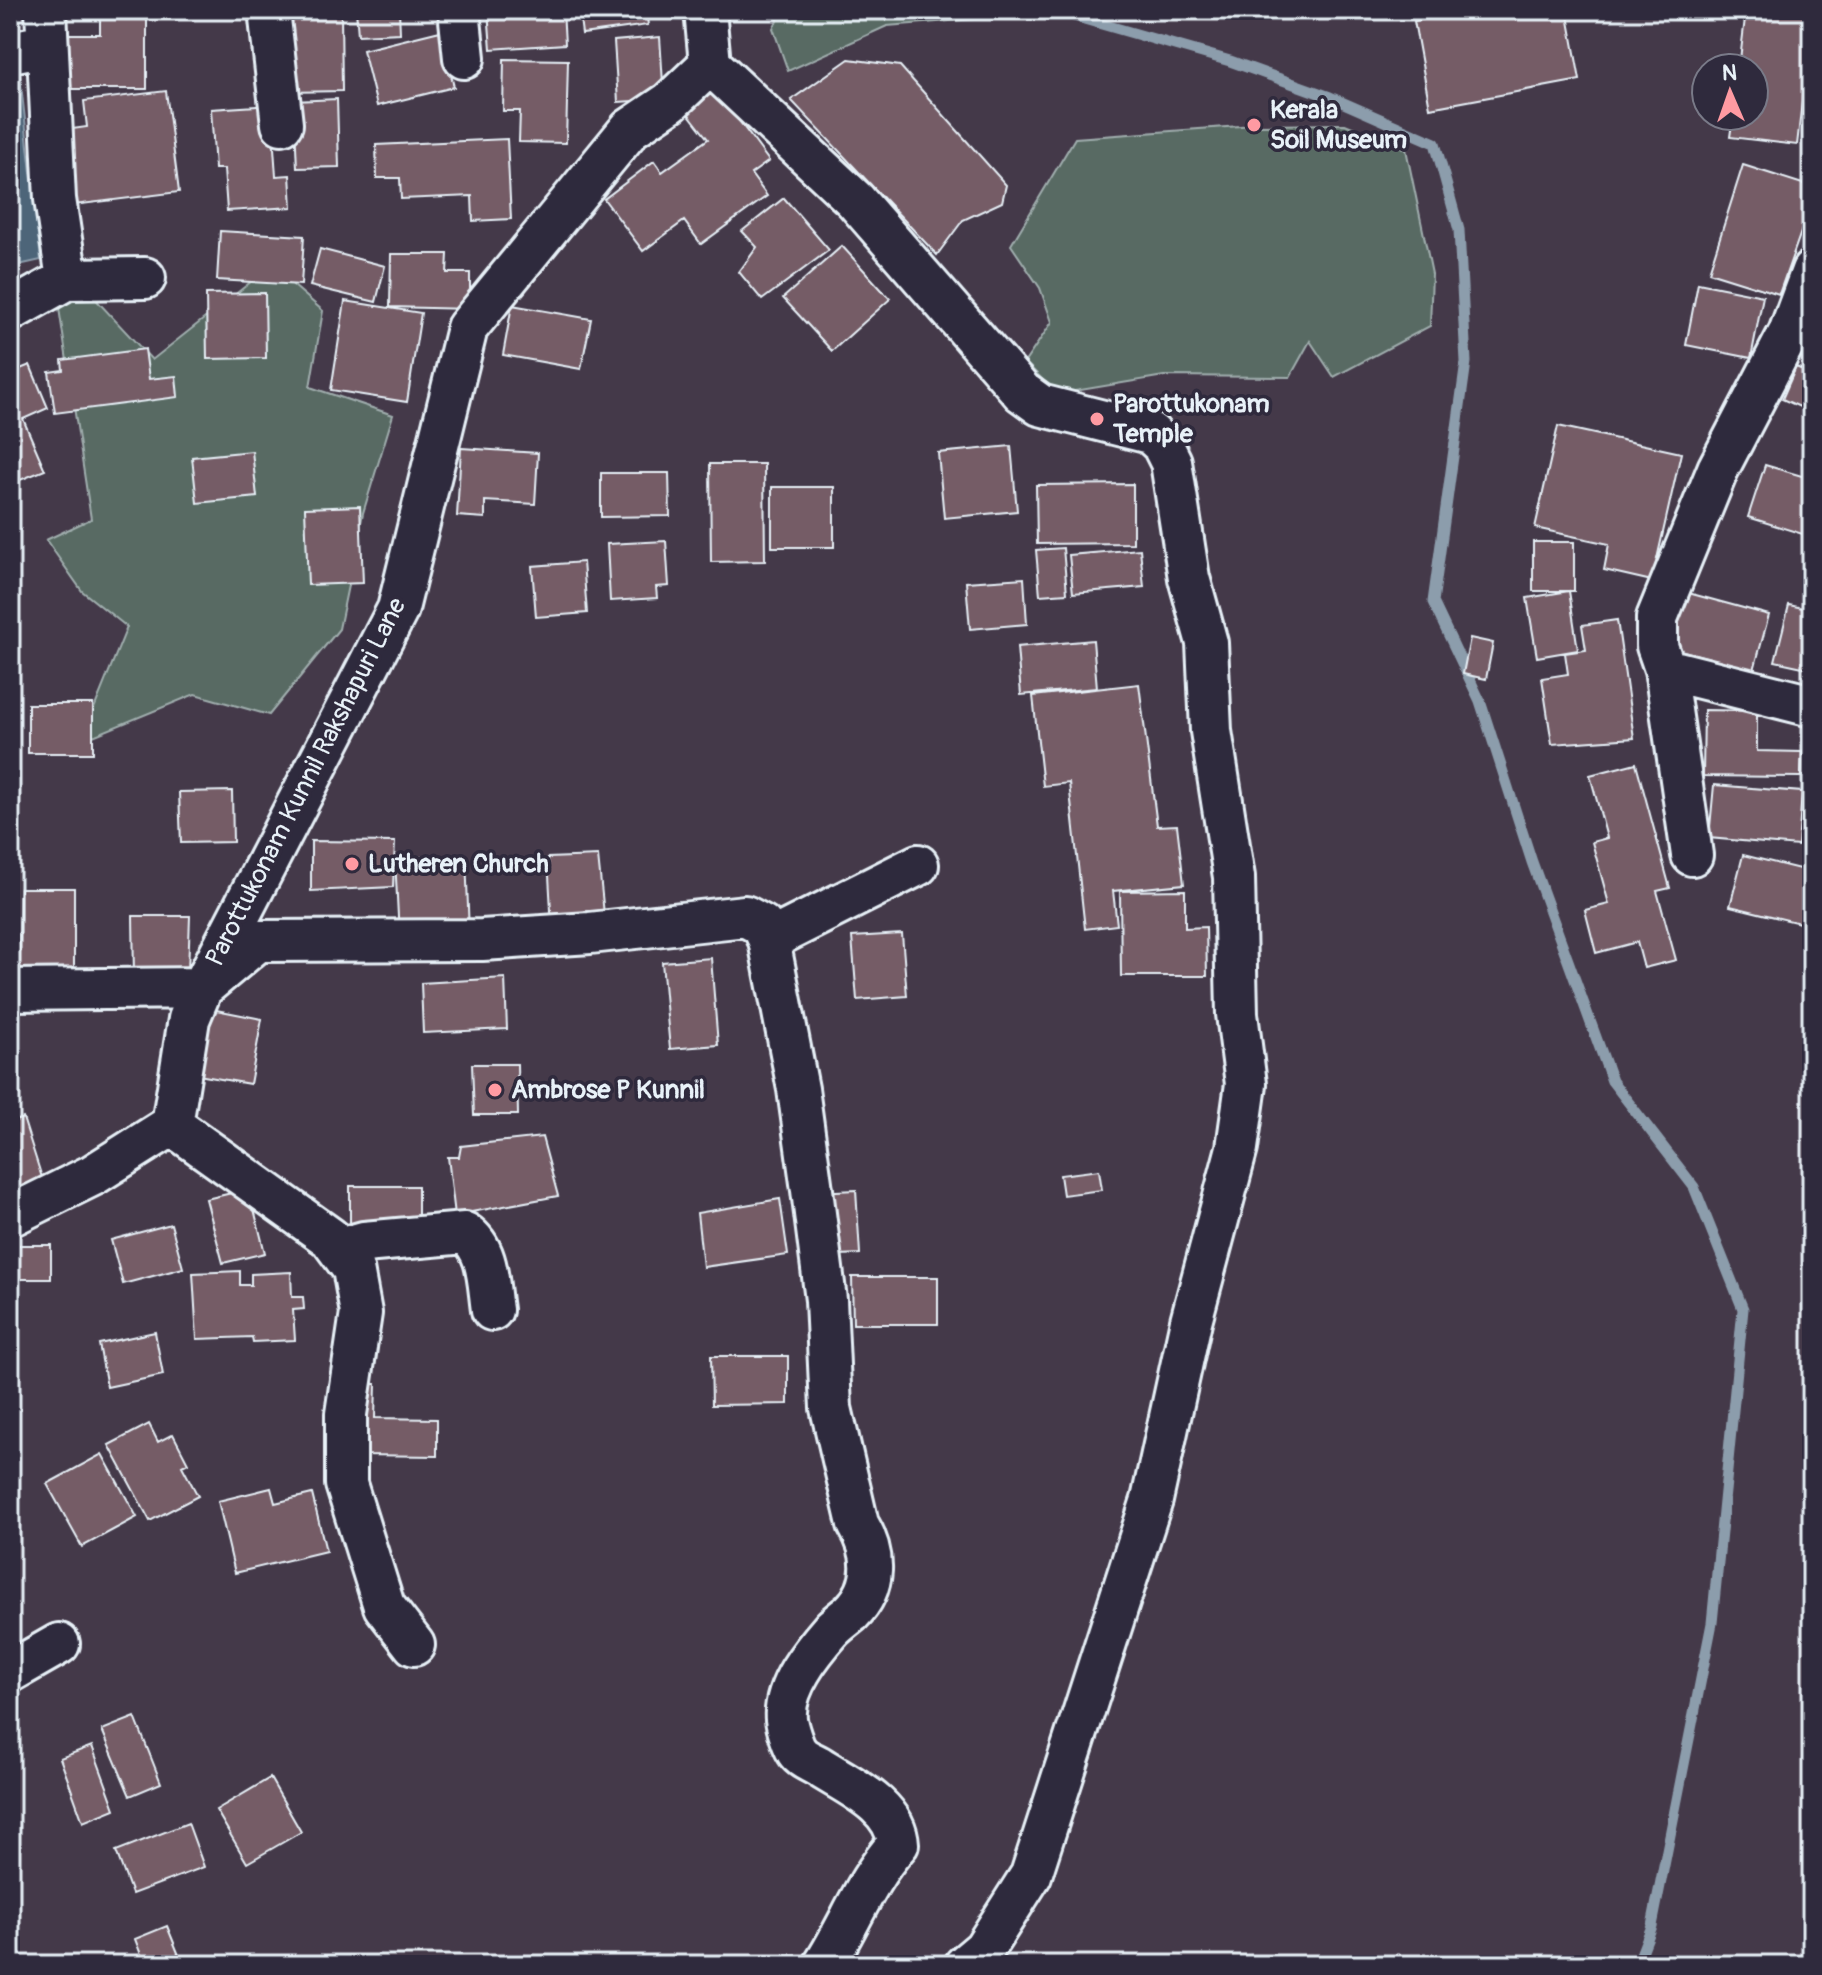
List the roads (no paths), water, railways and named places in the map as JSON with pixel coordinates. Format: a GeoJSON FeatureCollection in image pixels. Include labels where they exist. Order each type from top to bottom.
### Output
{"type":"FeatureCollection","features":[{"type":"Feature","properties":{"kind":"street"},"geometry":{"type":"LineString","coordinates":[[269,10],[282,124]]}},
{"type":"Feature","properties":{"kind":"street"},"geometry":{"type":"LineString","coordinates":[[459,10],[464,58]]}},
{"type":"Feature","properties":{"kind":"street"},"geometry":{"type":"LineString","coordinates":[[705,10],[710,64],[855,200],[1022,392],[1040,405],[1132,426],[1150,433],[1162,444],[1171,462],[1189,578],[1207,643],[1211,731],[1234,877],[1237,1014],[1246,1084],[1237,1148],[1191,1321],[1152,1500],[1036,1860],[1031,1875],[984,1949],[965,1965]]}},
{"type":"Feature","properties":{"kind":"street"},"geometry":{"type":"LineString","coordinates":[[34,36],[67,279]]}},
{"type":"Feature","properties":{"kind":"street","name":"Parottukonam Kunnil Rakshapuri Lane"},"geometry":{"type":"LineString","coordinates":[[172,1125],[189,1019],[202,988],[398,609],[467,328],[630,129],[670,102],[710,64]]}},
{"type":"Feature","properties":{"kind":"street"},"geometry":{"type":"LineString","coordinates":[[1692,855],[1665,669],[1657,646],[1657,618],[1718,469],[1801,335],[1812,271]]}},
{"type":"Feature","properties":{"kind":"street"},"geometry":{"type":"LineString","coordinates":[[10,311],[67,279],[145,278]]}},
{"type":"Feature","properties":{"kind":"street"},"geometry":{"type":"LineString","coordinates":[[1665,669],[1812,706]]}},
{"type":"Feature","properties":{"kind":"street"},"geometry":{"type":"LineString","coordinates":[[769,940],[918,865]]}},
{"type":"Feature","properties":{"kind":"street"},"geometry":{"type":"LineString","coordinates":[[10,990],[202,988],[258,941],[482,940],[590,933],[745,916],[762,925],[769,940],[798,1089],[826,1300],[831,1408],[858,1524],[867,1539],[873,1564],[870,1583],[854,1611],[833,1628],[788,1691],[786,1720],[798,1753],[888,1815],[897,1831],[898,1844],[868,1879],[841,1940],[824,1965]]}},
{"type":"Feature","properties":{"kind":"street"},"geometry":{"type":"LineString","coordinates":[[10,1216],[93,1175],[172,1125],[330,1238],[357,1278],[361,1313],[346,1414],[346,1484],[384,1606],[414,1645]]}},
{"type":"Feature","properties":{"kind":"street"},"geometry":{"type":"LineString","coordinates":[[339,1249],[364,1242],[465,1233],[475,1239],[484,1258],[492,1310]]}},
{"type":"Feature","properties":{"kind":"street"},"geometry":{"type":"LineString","coordinates":[[10,1672],[59,1644]]}},
{"type":"Feature","properties":{"kind":"water"},"geometry":{"type":"Polygon","coordinates":[[[20,76],[41,260],[10,267],[10,78],[20,76]]]}},
{"type":"Feature","properties":{"kind":"waterway"},"geometry":{"type":"LineString","coordinates":[[1053,10],[1230,61],[1330,97],[1435,143],[1459,230],[1466,362],[1433,602],[1480,701],[1532,862],[1612,1081],[1694,1187],[1743,1309],[1712,1623],[1652,1926],[1637,1965]]}},
{"type":"Feature","properties":{"kind":"place","name":"Kerala Soil Museum"},"geometry":{"type":"Point","coordinates":[1254,125]}},
{"type":"Feature","properties":{"kind":"place","name":"Parottukonam Temple"},"geometry":{"type":"Point","coordinates":[1097,419]}},
{"type":"Feature","properties":{"kind":"place","name":"Lutheren Church"},"geometry":{"type":"Point","coordinates":[352,864]}},
{"type":"Feature","properties":{"kind":"place","name":"Ambrose P Kunnil"},"geometry":{"type":"Point","coordinates":[495,1090]}}]}
